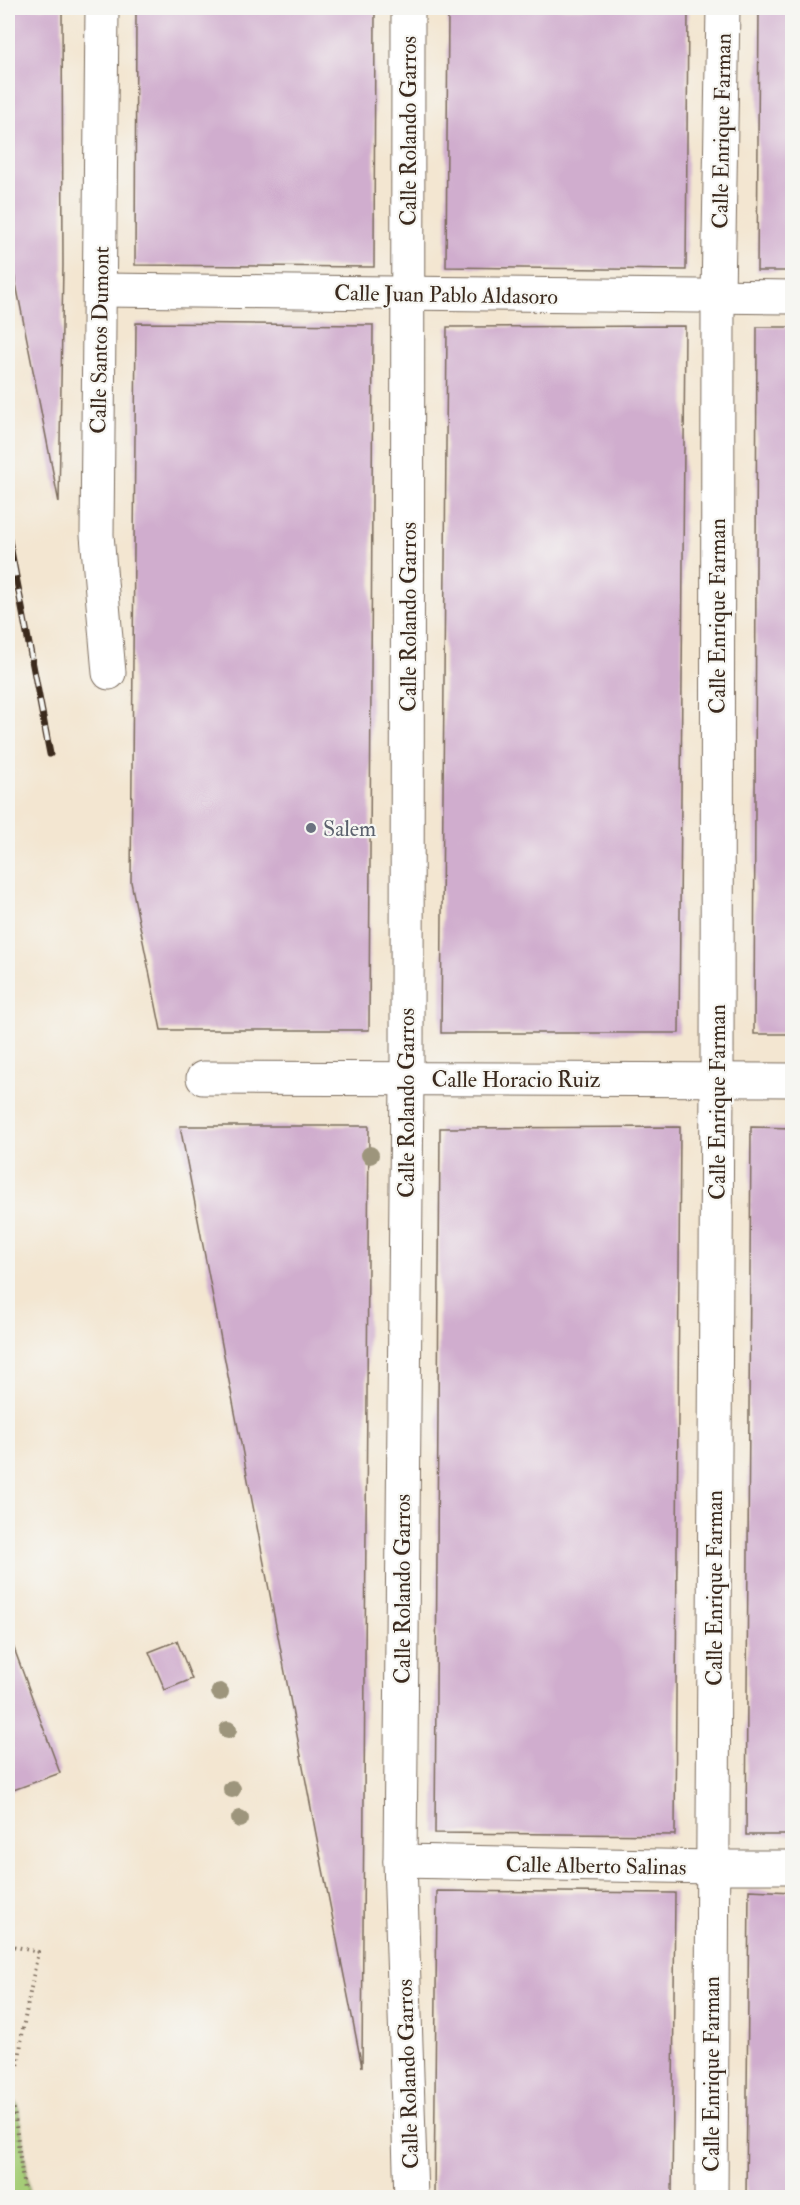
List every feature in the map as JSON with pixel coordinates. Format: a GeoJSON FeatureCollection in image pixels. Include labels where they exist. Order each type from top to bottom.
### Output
{"type":"FeatureCollection","features":[{"type":"Feature","properties":{"kind":"street","name":"Calle Santos Dumont"},"geometry":{"type":"LineString","coordinates":[[102,8],[97,535],[109,673]]}},
{"type":"Feature","properties":{"kind":"street","name":"Calle Rolando Garros"},"geometry":{"type":"LineString","coordinates":[[408,8],[407,1078],[400,1861],[411,2198]]}},
{"type":"Feature","properties":{"kind":"street","name":"Calle Enrique Farman"},"geometry":{"type":"LineString","coordinates":[[711,2198],[717,1080],[718,296],[723,8]]}},
{"type":"Feature","properties":{"kind":"street","name":"Calle Juan Pablo Aldasoro"},"geometry":{"type":"LineString","coordinates":[[100,290],[792,297]]}},
{"type":"Feature","properties":{"kind":"street","name":"Calle Horacio Ruiz"},"geometry":{"type":"LineString","coordinates":[[203,1078],[792,1080]]}},
{"type":"Feature","properties":{"kind":"street","name":"Calle Alberto Salinas"},"geometry":{"type":"LineString","coordinates":[[400,1861],[792,1867]]}},
{"type":"Feature","properties":{"kind":"path"},"geometry":{"type":"LineString","coordinates":[[8,1945],[38,1952],[18,2067]]}},
{"type":"Feature","properties":{"kind":"path"},"geometry":{"type":"LineString","coordinates":[[8,2098],[14,2110],[25,2198]]}},
{"type":"Feature","properties":{"kind":"path"},"geometry":{"type":"LineString","coordinates":[[8,2191],[11,2198]]}},
{"type":"Feature","properties":{"kind":"green space"},"geometry":{"type":"Polygon","coordinates":[[[8,2093],[18,2105],[30,2197],[8,2197],[8,2093]]]}},
{"type":"Feature","properties":{"kind":"building"},"geometry":{"type":"Polygon","coordinates":[[[8,8],[62,8],[63,265],[59,503],[8,243],[8,8]]]}},
{"type":"Feature","properties":{"kind":"building"},"geometry":{"type":"Polygon","coordinates":[[[136,8],[375,8],[374,267],[135,265],[136,8]]]}},
{"type":"Feature","properties":{"kind":"building"},"geometry":{"type":"Polygon","coordinates":[[[448,8],[688,8],[686,270],[446,267],[448,8]]]}},
{"type":"Feature","properties":{"kind":"building"},"geometry":{"type":"Polygon","coordinates":[[[759,8],[792,8],[792,271],[757,271],[759,8]]]}},
{"type":"Feature","properties":{"kind":"building"},"geometry":{"type":"Polygon","coordinates":[[[136,323],[373,325],[369,1030],[161,1030],[131,882],[136,323]]]}},
{"type":"Feature","properties":{"kind":"building"},"geometry":{"type":"Polygon","coordinates":[[[685,326],[679,1033],[441,1033],[447,327],[685,326]]]}},
{"type":"Feature","properties":{"kind":"building"},"geometry":{"type":"Polygon","coordinates":[[[757,327],[792,327],[792,1034],[754,1034],[757,327]]]}},
{"type":"Feature","properties":{"kind":"building"},"geometry":{"type":"Polygon","coordinates":[[[180,1126],[369,1126],[362,2067],[316,1834],[180,1126]]]}},
{"type":"Feature","properties":{"kind":"building"},"geometry":{"type":"Polygon","coordinates":[[[680,1127],[675,1835],[435,1833],[440,1128],[680,1127]]]}},
{"type":"Feature","properties":{"kind":"building"},"geometry":{"type":"Polygon","coordinates":[[[751,1127],[792,1128],[792,1835],[746,1835],[751,1127]]]}},
{"type":"Feature","properties":{"kind":"building"},"geometry":{"type":"Polygon","coordinates":[[[8,1632],[60,1773],[8,1792],[8,1632]]]}},
{"type":"Feature","properties":{"kind":"building"},"geometry":{"type":"Polygon","coordinates":[[[177,1641],[192,1679],[165,1690],[149,1652],[177,1641]]]}},
{"type":"Feature","properties":{"kind":"building"},"geometry":{"type":"Polygon","coordinates":[[[749,1890],[792,1892],[792,2198],[746,2198],[749,1890]]]}},
{"type":"Feature","properties":{"kind":"building"},"geometry":{"type":"Polygon","coordinates":[[[437,1891],[675,1893],[672,2198],[434,2198],[437,1891]]]}},
{"type":"Feature","properties":{"kind":"railway"},"geometry":{"type":"LineString","coordinates":[[8,535],[50,754]]}},
{"type":"Feature","properties":{"kind":"place","name":"Salem"},"geometry":{"type":"Point","coordinates":[311,828]}}]}
